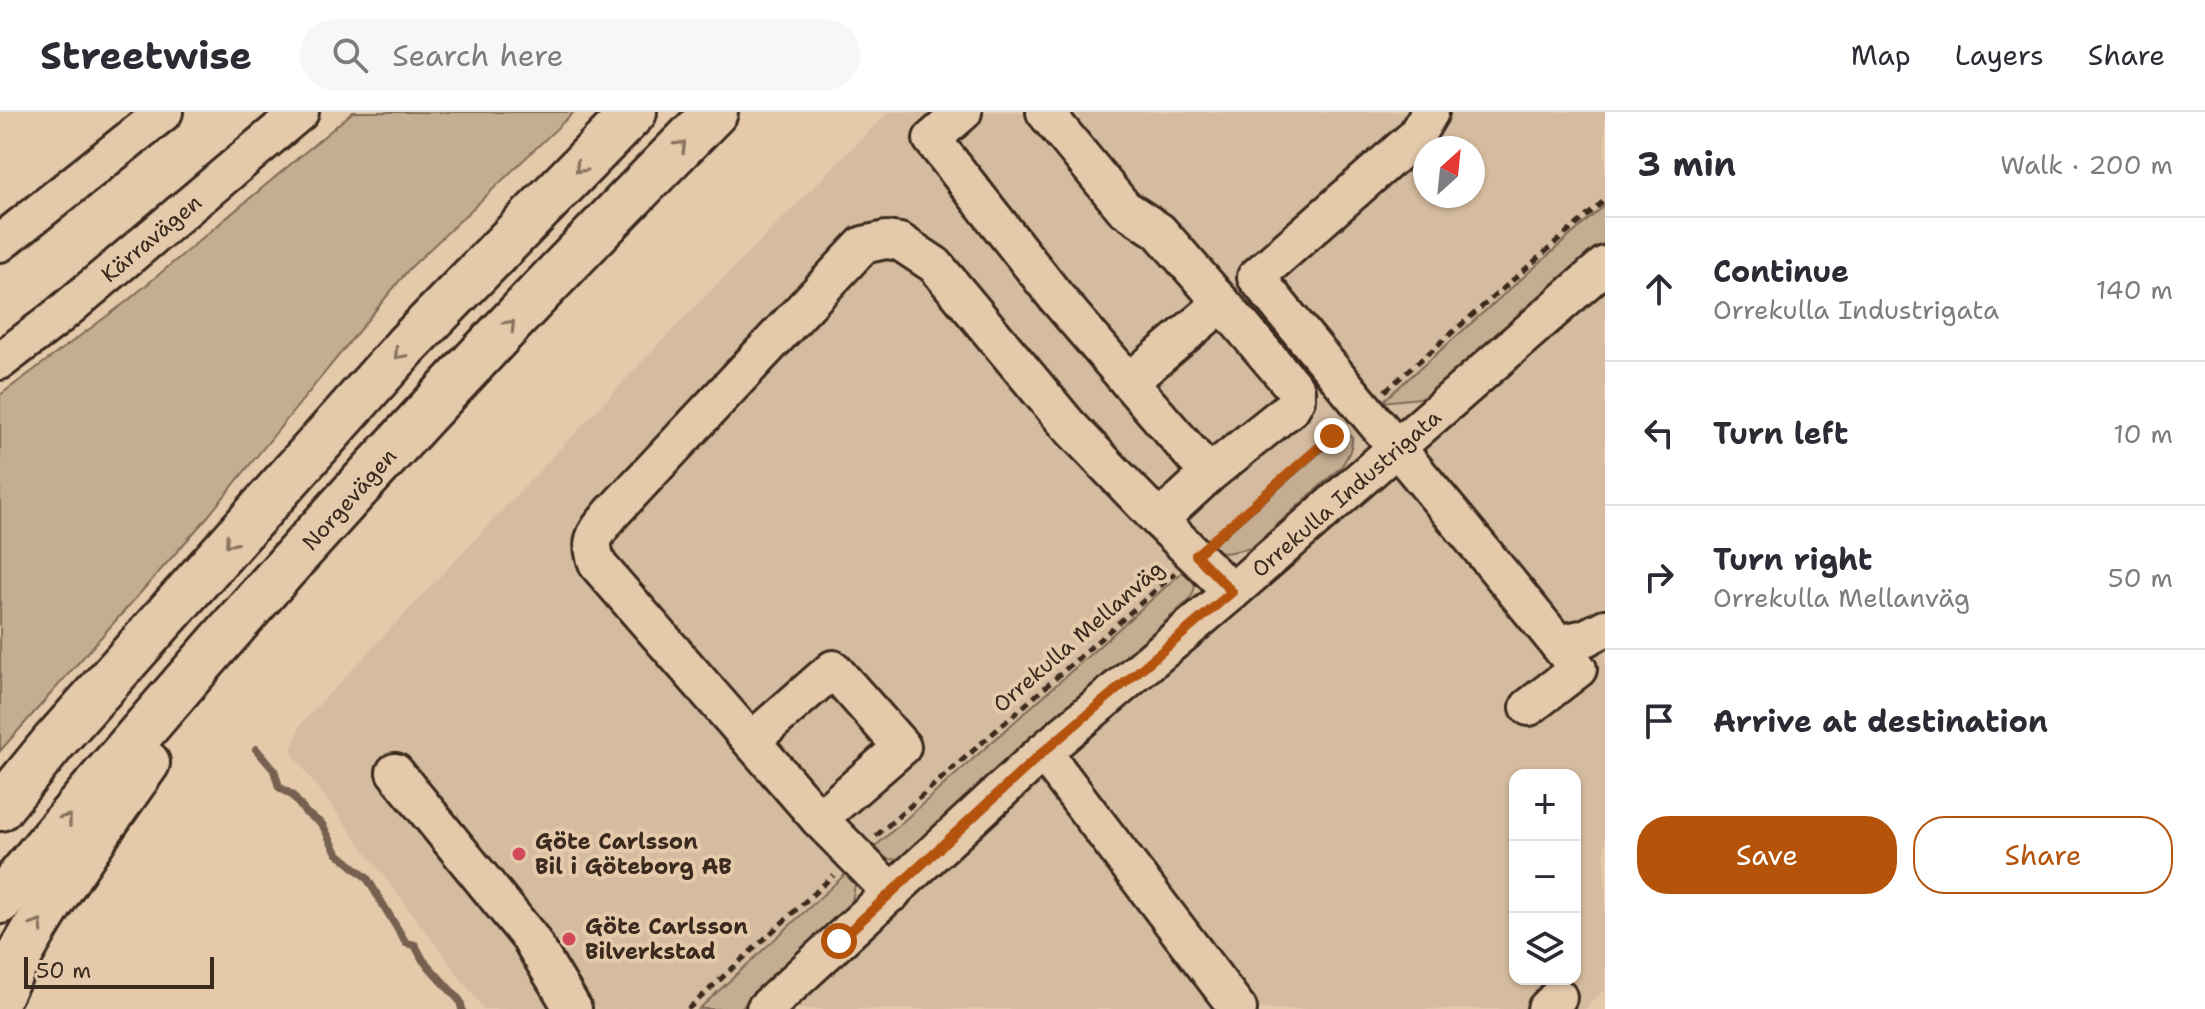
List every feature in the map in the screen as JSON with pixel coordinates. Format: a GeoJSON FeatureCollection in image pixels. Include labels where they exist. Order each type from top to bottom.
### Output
{"type":"FeatureCollection","features":[{"type":"Feature","properties":{"kind":"highway"},"geometry":{"type":"LineString","coordinates":[[0,808],[54,742],[407,345],[634,112]]}},
{"type":"Feature","properties":{"kind":"highway","name":"Norgevägen"},"geometry":{"type":"LineString","coordinates":[[0,901],[118,757],[279,575],[456,382],[715,112]]}},
{"type":"Feature","properties":{"kind":"highway"},"geometry":{"type":"LineString","coordinates":[[0,993],[17,958],[59,892],[279,575]]}},
{"type":"Feature","properties":{"kind":"highway"},"geometry":{"type":"LineString","coordinates":[[0,786],[54,742]]}},
{"type":"Feature","properties":{"kind":"street","name":"Kärravägen"},"geometry":{"type":"LineString","coordinates":[[0,361],[79,299],[300,112]]}},
{"type":"Feature","properties":{"kind":"street"},"geometry":{"type":"LineString","coordinates":[[963,112],[932,139],[1056,297],[1209,474]]}},
{"type":"Feature","properties":{"kind":"street"},"geometry":{"type":"LineString","coordinates":[[1045,112],[1124,208],[1159,231],[1296,390],[1296,399],[1291,408],[1209,474],[1159,520]]}},
{"type":"Feature","properties":{"kind":"street"},"geometry":{"type":"LineString","coordinates":[[1430,112],[1415,137],[1256,277],[1578,669],[1529,707]]}},
{"type":"Feature","properties":{"kind":"street"},"geometry":{"type":"LineString","coordinates":[[0,243],[157,114]]}},
{"type":"Feature","properties":{"kind":"street"},"geometry":{"type":"LineString","coordinates":[[892,893],[819,819],[598,565],[592,550],[594,537],[612,513],[863,245],[886,240],[900,242],[935,265],[1068,425],[1232,592]]}},
{"type":"Feature","properties":{"kind":"street","name":"Orrekulla Industrigata"},"geometry":{"type":"LineString","coordinates":[[765,1009],[1043,752],[1232,592],[1605,265]]}},
{"type":"Feature","properties":{"kind":"street"},"geometry":{"type":"LineString","coordinates":[[1129,382],[1222,303]]}},
{"type":"Feature","properties":{"kind":"street"},"geometry":{"type":"LineString","coordinates":[[1558,644],[1585,638],[1605,628]]}},
{"type":"Feature","properties":{"kind":"street"},"geometry":{"type":"LineString","coordinates":[[751,741],[833,669],[902,747],[819,819]]}},
{"type":"Feature","properties":{"kind":"street"},"geometry":{"type":"LineString","coordinates":[[1043,752],[1238,1009]]}},
{"type":"Feature","properties":{"kind":"street"},"geometry":{"type":"LineString","coordinates":[[395,772],[530,938],[573,1009]]}},
{"type":"Feature","properties":{"kind":"path","name":"Orrekulla Mellanväg"},"geometry":{"type":"LineString","coordinates":[[688,1009],[855,856],[1196,555],[1605,200]]}},
{"type":"Feature","properties":{"kind":"shaded area"},"geometry":{"type":"Polygon","coordinates":[[[353,112],[574,112],[409,269],[205,520],[0,751],[0,395],[126,302],[353,112]]]}},
{"type":"Feature","properties":{"kind":"shaded area"},"geometry":{"type":"Polygon","coordinates":[[[888,112],[1605,112],[1605,989],[1585,1009],[484,1009],[291,752],[301,724],[675,327],[888,112]]]}},
{"type":"Feature","properties":{"kind":"shaded area"},"geometry":{"type":"Polygon","coordinates":[[[1605,205],[1605,242],[1429,397],[1382,402],[1605,205]]]}},
{"type":"Feature","properties":{"kind":"shaded area"},"geometry":{"type":"Polygon","coordinates":[[[1344,432],[1352,437],[1352,441],[1341,467],[1251,548],[1226,553],[1209,549],[1344,432]]]}},
{"type":"Feature","properties":{"kind":"shaded area"},"geometry":{"type":"Polygon","coordinates":[[[1189,566],[1195,583],[1189,600],[905,855],[887,859],[870,851],[1189,566]]]}},
{"type":"Feature","properties":{"kind":"shaded area"},"geometry":{"type":"Polygon","coordinates":[[[851,869],[856,878],[852,903],[740,1009],[699,1009],[851,869]]]}},
{"type":"Feature","properties":{"kind":"waterway"},"geometry":{"type":"LineString","coordinates":[[256,749],[274,770],[279,787],[292,795],[306,813],[322,824],[337,853],[367,878],[406,943],[415,945],[423,960],[460,1001],[462,1009]]}},
{"type":"Feature","properties":{"kind":"place","name":"Göte Carlsson Bil i Göteborg AB"},"geometry":{"type":"Point","coordinates":[519,854]}},
{"type":"Feature","properties":{"kind":"place","name":"Göte Carlsson Bilverkstad"},"geometry":{"type":"Point","coordinates":[569,939]}},
{"type":"Feature","properties":{"kind":"route"},"geometry":{"type":"LineString","coordinates":[[839,941],[1043,752],[1232,592],[1196,555],[1332,436]]}}]}
